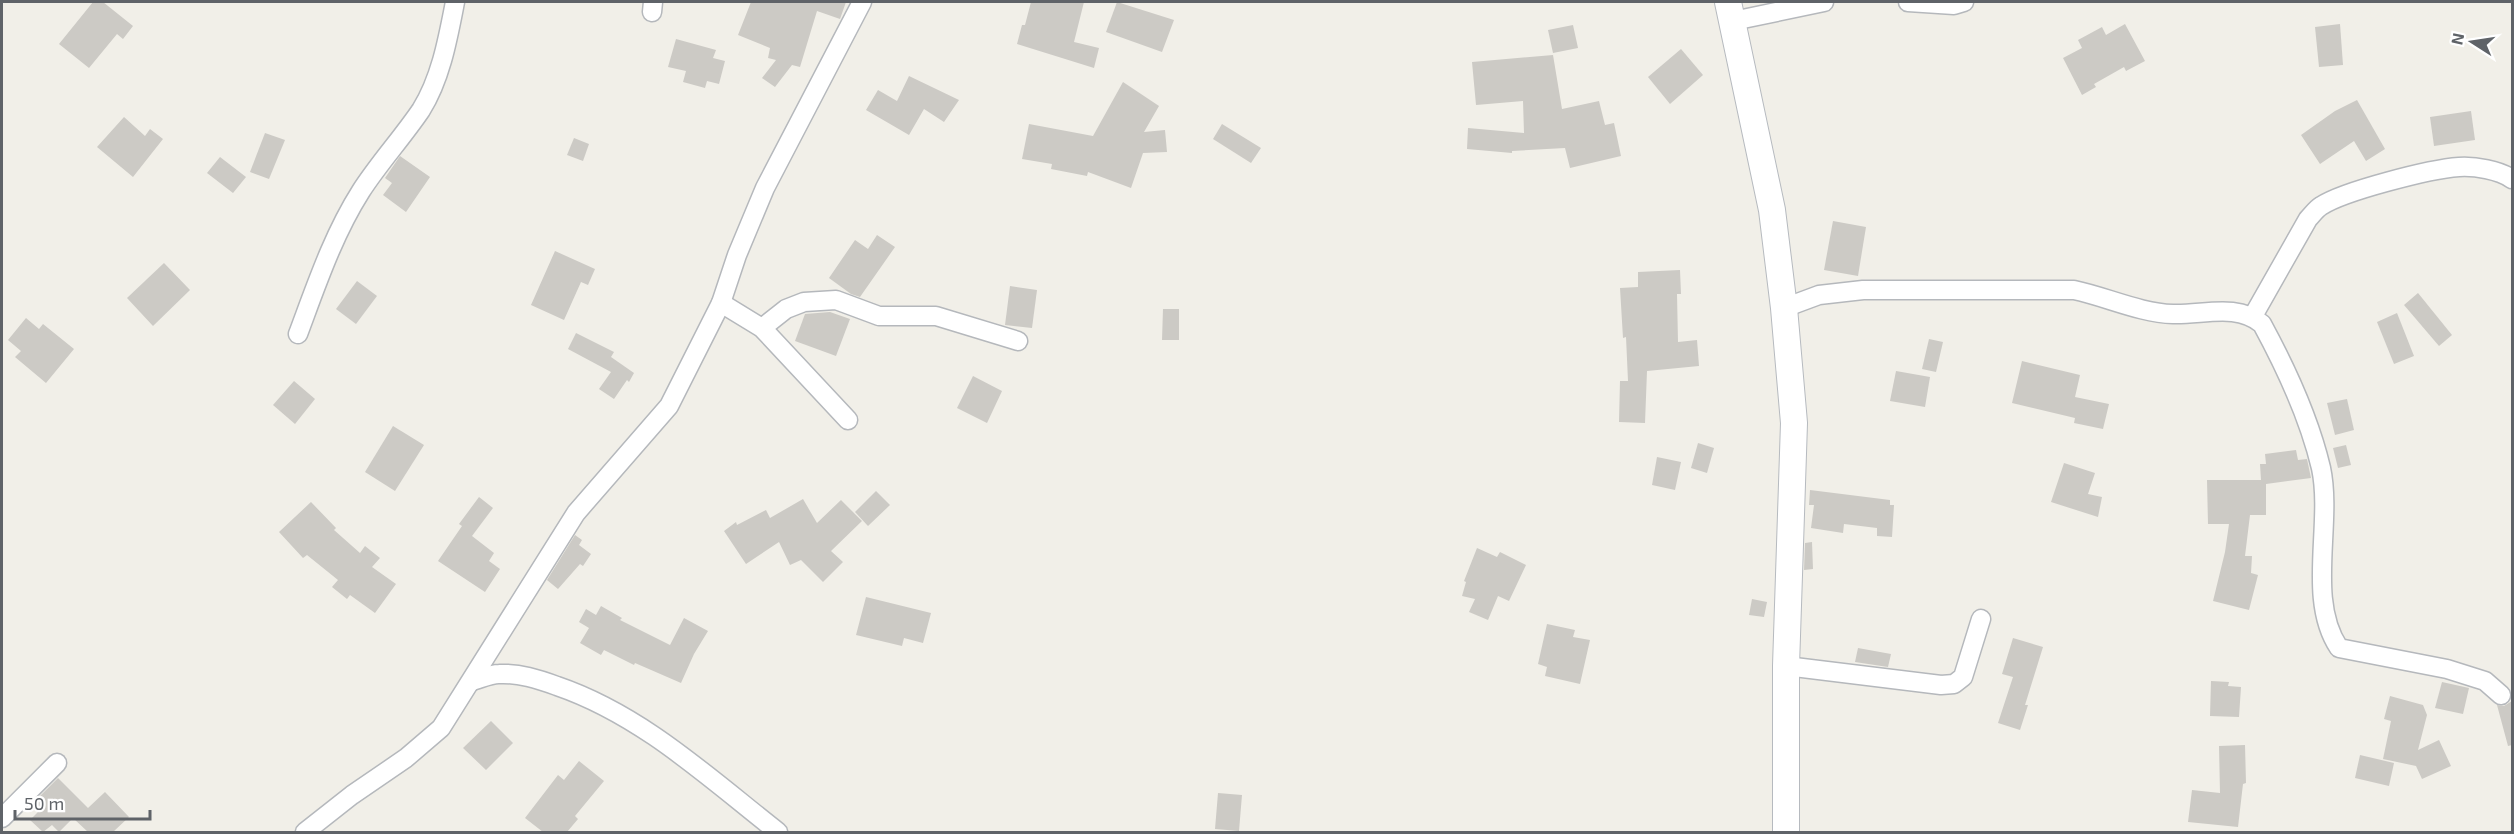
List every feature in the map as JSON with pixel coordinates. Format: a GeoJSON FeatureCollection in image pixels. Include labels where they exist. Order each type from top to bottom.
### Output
{"type":"FeatureCollection","features":[{"type":"Feature","properties":{"kind":"street"},"geometry":{"type":"LineString","coordinates":[[298,334],[328,256],[360,193],[422,109],[433,86],[443,58],[455,2]]}},
{"type":"Feature","properties":{"kind":"street"},"geometry":{"type":"LineString","coordinates":[[304,832],[406,758],[441,728],[576,513],[669,406],[721,303],[737,255],[765,188],[862,2]]}},
{"type":"Feature","properties":{"kind":"street"},"geometry":{"type":"LineString","coordinates":[[1786,832],[1786,666],[1794,423],[1785,308],[1772,210],[1731,11],[1824,2]]}},
{"type":"Feature","properties":{"kind":"street"},"geometry":{"type":"LineString","coordinates":[[1908,2],[1954,5],[1964,2]]}},
{"type":"Feature","properties":{"kind":"street"},"geometry":{"type":"LineString","coordinates":[[2253,316],[2308,219],[2319,207],[2336,198],[2440,169],[2462,167],[2483,169],[2512,179]]}},
{"type":"Feature","properties":{"kind":"street"},"geometry":{"type":"LineString","coordinates":[[1785,308],[1819,295],[1863,290],[2074,290],[2100,295],[2146,310],[2172,314],[2236,311],[2253,316],[2262,324],[2301,402],[2321,469],[2325,504],[2322,588],[2330,635],[2339,648],[2447,669],[2485,681],[2501,695]]}},
{"type":"Feature","properties":{"kind":"street"},"geometry":{"type":"LineString","coordinates":[[762,328],[786,309],[804,302],[836,300],[879,316],[936,316],[1017,341]]}},
{"type":"Feature","properties":{"kind":"street"},"geometry":{"type":"LineString","coordinates":[[721,303],[762,328],[848,420]]}},
{"type":"Feature","properties":{"kind":"street"},"geometry":{"type":"LineString","coordinates":[[1786,666],[1941,685],[1954,684],[1964,677],[1981,619]]}},
{"type":"Feature","properties":{"kind":"street"},"geometry":{"type":"LineString","coordinates":[[472,681],[498,674],[531,677],[566,688],[608,708],[666,743],[778,832]]}},
{"type":"Feature","properties":{"kind":"street"},"geometry":{"type":"LineString","coordinates":[[2,818],[57,763]]}},
{"type":"Feature","properties":{"kind":"building"},"geometry":{"type":"Polygon","coordinates":[[[93,2],[103,2],[133,26],[123,39],[117,34],[89,68],[59,44],[93,2]]]}},
{"type":"Feature","properties":{"kind":"building"},"geometry":{"type":"Polygon","coordinates":[[[751,2],[846,2],[840,19],[817,11],[800,67],[792,65],[775,87],[762,78],[776,60],[768,58],[770,48],[738,35],[751,2]]]}},
{"type":"Feature","properties":{"kind":"building"},"geometry":{"type":"Polygon","coordinates":[[[1031,2],[1084,2],[1074,42],[1099,48],[1094,68],[1017,44],[1031,2]]]}},
{"type":"Feature","properties":{"kind":"building"},"geometry":{"type":"Polygon","coordinates":[[[1117,2],[1174,20],[1162,52],[1106,32],[1117,2]]]}},
{"type":"Feature","properties":{"kind":"building"},"geometry":{"type":"Polygon","coordinates":[[[2125,24],[2145,61],[2126,71],[2124,67],[2094,84],[2096,87],[2082,95],[2063,58],[2082,48],[2078,40],[2102,27],[2106,35],[2125,24]]]}},
{"type":"Feature","properties":{"kind":"building"},"geometry":{"type":"Polygon","coordinates":[[[2340,24],[2343,65],[2319,67],[2315,27],[2340,24]]]}},
{"type":"Feature","properties":{"kind":"building"},"geometry":{"type":"Polygon","coordinates":[[[1573,25],[1578,48],[1553,53],[1548,30],[1573,25]]]}},
{"type":"Feature","properties":{"kind":"building"},"geometry":{"type":"Polygon","coordinates":[[[676,39],[716,50],[713,58],[725,61],[719,84],[707,81],[705,88],[683,82],[686,71],[668,67],[676,39]]]}},
{"type":"Feature","properties":{"kind":"building"},"geometry":{"type":"Polygon","coordinates":[[[1681,49],[1703,75],[1670,104],[1648,77],[1681,49]]]}},
{"type":"Feature","properties":{"kind":"building"},"geometry":{"type":"Polygon","coordinates":[[[1553,55],[1562,109],[1599,101],[1605,125],[1614,123],[1621,156],[1570,168],[1565,148],[1512,151],[1512,153],[1467,149],[1468,128],[1524,133],[1523,101],[1476,105],[1472,62],[1553,55]]]}},
{"type":"Feature","properties":{"kind":"building"},"geometry":{"type":"Polygon","coordinates":[[[909,76],[959,100],[944,122],[924,109],[909,135],[866,110],[878,90],[897,101],[909,76]]]}},
{"type":"Feature","properties":{"kind":"building"},"geometry":{"type":"Polygon","coordinates":[[[1123,82],[1159,106],[1144,132],[1165,130],[1167,152],[1143,153],[1131,188],[1088,172],[1087,176],[1051,169],[1052,164],[1022,159],[1029,124],[1093,136],[1123,82]]]}},
{"type":"Feature","properties":{"kind":"building"},"geometry":{"type":"Polygon","coordinates":[[[2357,100],[2385,149],[2366,161],[2354,141],[2320,164],[2301,135],[2335,111],[2357,100]]]}},
{"type":"Feature","properties":{"kind":"building"},"geometry":{"type":"Polygon","coordinates":[[[2471,111],[2475,140],[2434,146],[2430,117],[2471,111]]]}},
{"type":"Feature","properties":{"kind":"building"},"geometry":{"type":"Polygon","coordinates":[[[124,117],[145,136],[150,129],[163,139],[133,177],[97,147],[124,117]]]}},
{"type":"Feature","properties":{"kind":"building"},"geometry":{"type":"Polygon","coordinates":[[[1222,124],[1261,148],[1251,163],[1213,139],[1222,124]]]}},
{"type":"Feature","properties":{"kind":"building"},"geometry":{"type":"Polygon","coordinates":[[[265,133],[285,140],[269,179],[250,172],[265,133]]]}},
{"type":"Feature","properties":{"kind":"building"},"geometry":{"type":"Polygon","coordinates":[[[574,138],[589,144],[583,161],[567,155],[574,138]]]}},
{"type":"Feature","properties":{"kind":"building"},"geometry":{"type":"Polygon","coordinates":[[[400,156],[430,177],[406,212],[383,195],[392,183],[385,178],[400,156]]]}},
{"type":"Feature","properties":{"kind":"building"},"geometry":{"type":"Polygon","coordinates":[[[220,157],[246,177],[233,193],[207,173],[220,157]]]}},
{"type":"Feature","properties":{"kind":"building"},"geometry":{"type":"Polygon","coordinates":[[[1833,221],[1866,227],[1858,276],[1824,270],[1833,221]]]}},
{"type":"Feature","properties":{"kind":"building"},"geometry":{"type":"Polygon","coordinates":[[[877,235],[895,247],[860,297],[851,294],[829,278],[855,240],[868,249],[877,235]]]}},
{"type":"Feature","properties":{"kind":"building"},"geometry":{"type":"Polygon","coordinates":[[[555,251],[595,269],[588,285],[581,282],[564,320],[531,305],[555,251]]]}},
{"type":"Feature","properties":{"kind":"building"},"geometry":{"type":"Polygon","coordinates":[[[164,263],[190,290],[153,326],[127,298],[164,263]]]}},
{"type":"Feature","properties":{"kind":"building"},"geometry":{"type":"Polygon","coordinates":[[[1680,270],[1681,294],[1677,294],[1678,342],[1697,340],[1699,366],[1647,371],[1645,423],[1619,422],[1620,381],[1628,381],[1620,288],[1638,287],[1638,272],[1680,270]]]}},
{"type":"Feature","properties":{"kind":"building"},"geometry":{"type":"Polygon","coordinates":[[[357,281],[377,296],[356,324],[336,309],[357,281]]]}},
{"type":"Feature","properties":{"kind":"building"},"geometry":{"type":"Polygon","coordinates":[[[1010,286],[1037,290],[1032,328],[1005,325],[1010,286]]]}},
{"type":"Feature","properties":{"kind":"building"},"geometry":{"type":"Polygon","coordinates":[[[2418,293],[2452,335],[2439,346],[2404,305],[2418,293]]]}},
{"type":"Feature","properties":{"kind":"building"},"geometry":{"type":"Polygon","coordinates":[[[1163,309],[1179,309],[1179,340],[1162,340],[1163,309]]]}},
{"type":"Feature","properties":{"kind":"building"},"geometry":{"type":"Polygon","coordinates":[[[830,312],[850,319],[836,356],[795,341],[805,314],[830,312]]]}},
{"type":"Feature","properties":{"kind":"building"},"geometry":{"type":"Polygon","coordinates":[[[2397,313],[2414,356],[2394,364],[2377,322],[2397,313]]]}},
{"type":"Feature","properties":{"kind":"building"},"geometry":{"type":"Polygon","coordinates":[[[26,318],[39,329],[43,324],[74,349],[46,383],[15,357],[21,351],[8,340],[26,318]]]}},
{"type":"Feature","properties":{"kind":"building"},"geometry":{"type":"Polygon","coordinates":[[[576,333],[614,352],[611,357],[634,373],[614,399],[599,389],[611,372],[568,349],[576,333]]]}},
{"type":"Feature","properties":{"kind":"building"},"geometry":{"type":"Polygon","coordinates":[[[1929,339],[1943,342],[1936,372],[1922,369],[1929,339]]]}},
{"type":"Feature","properties":{"kind":"building"},"geometry":{"type":"Polygon","coordinates":[[[2022,361],[2080,375],[2075,397],[2109,404],[2103,429],[2074,423],[2075,418],[2012,403],[2022,361]]]}},
{"type":"Feature","properties":{"kind":"building"},"geometry":{"type":"Polygon","coordinates":[[[1896,371],[1930,377],[1925,407],[1890,401],[1896,371]]]}},
{"type":"Feature","properties":{"kind":"building"},"geometry":{"type":"Polygon","coordinates":[[[973,376],[1002,391],[987,423],[957,408],[973,376]]]}},
{"type":"Feature","properties":{"kind":"building"},"geometry":{"type":"Polygon","coordinates":[[[294,381],[315,399],[295,424],[273,405],[294,381]]]}},
{"type":"Feature","properties":{"kind":"building"},"geometry":{"type":"Polygon","coordinates":[[[2347,399],[2354,430],[2335,435],[2327,403],[2347,399]]]}},
{"type":"Feature","properties":{"kind":"building"},"geometry":{"type":"Polygon","coordinates":[[[393,426],[424,445],[395,491],[365,472],[393,426]]]}},
{"type":"Feature","properties":{"kind":"building"},"geometry":{"type":"Polygon","coordinates":[[[1698,443],[1714,448],[1707,473],[1691,468],[1698,443]]]}},
{"type":"Feature","properties":{"kind":"building"},"geometry":{"type":"Polygon","coordinates":[[[2346,445],[2351,465],[2338,468],[2333,448],[2346,445]]]}},
{"type":"Feature","properties":{"kind":"building"},"geometry":{"type":"Polygon","coordinates":[[[2296,450],[2298,460],[2307,459],[2311,478],[2266,484],[2266,515],[2250,515],[2245,556],[2252,556],[2251,573],[2258,575],[2249,610],[2213,601],[2229,524],[2208,524],[2207,480],[2261,480],[2260,464],[2266,464],[2265,454],[2296,450]]]}},
{"type":"Feature","properties":{"kind":"building"},"geometry":{"type":"Polygon","coordinates":[[[1657,457],[1681,462],[1675,490],[1652,485],[1657,457]]]}},
{"type":"Feature","properties":{"kind":"building"},"geometry":{"type":"Polygon","coordinates":[[[2064,463],[2095,473],[2088,494],[2102,497],[2098,517],[2051,502],[2064,463]]]}},
{"type":"Feature","properties":{"kind":"building"},"geometry":{"type":"Polygon","coordinates":[[[1810,490],[1890,500],[1890,505],[1894,505],[1892,537],[1877,536],[1877,528],[1844,524],[1843,533],[1811,528],[1814,505],[1809,505],[1810,490]]]}},
{"type":"Feature","properties":{"kind":"building"},"geometry":{"type":"Polygon","coordinates":[[[876,491],[890,505],[868,526],[855,512],[876,491]]]}},
{"type":"Feature","properties":{"kind":"building"},"geometry":{"type":"Polygon","coordinates":[[[479,497],[493,508],[472,536],[494,553],[489,561],[500,569],[485,592],[438,561],[462,526],[459,524],[479,497]]]}},
{"type":"Feature","properties":{"kind":"building"},"geometry":{"type":"Polygon","coordinates":[[[803,499],[817,523],[841,500],[862,521],[831,551],[843,562],[823,582],[801,560],[790,565],[779,542],[746,564],[724,531],[736,522],[737,525],[766,510],[770,518],[803,499]]]}},
{"type":"Feature","properties":{"kind":"building"},"geometry":{"type":"Polygon","coordinates":[[[311,502],[336,528],[334,530],[360,553],[365,546],[380,558],[372,567],[396,584],[375,613],[350,595],[347,599],[332,587],[338,580],[307,555],[303,558],[279,532],[311,502]]]}},
{"type":"Feature","properties":{"kind":"building"},"geometry":{"type":"Polygon","coordinates":[[[575,535],[582,540],[579,545],[591,554],[583,566],[580,564],[558,589],[547,580],[575,535]]]}},
{"type":"Feature","properties":{"kind":"building"},"geometry":{"type":"Polygon","coordinates":[[[1812,542],[1813,569],[1804,570],[1805,543],[1812,542]]]}},
{"type":"Feature","properties":{"kind":"building"},"geometry":{"type":"Polygon","coordinates":[[[1477,548],[1497,557],[1500,552],[1526,565],[1509,601],[1498,596],[1488,620],[1469,612],[1475,599],[1462,596],[1466,582],[1464,581],[1477,548]]]}},
{"type":"Feature","properties":{"kind":"building"},"geometry":{"type":"Polygon","coordinates":[[[866,597],[931,613],[923,643],[904,638],[902,646],[856,635],[866,597]]]}},
{"type":"Feature","properties":{"kind":"building"},"geometry":{"type":"Polygon","coordinates":[[[1752,599],[1767,602],[1764,617],[1749,615],[1752,599]]]}},
{"type":"Feature","properties":{"kind":"building"},"geometry":{"type":"Polygon","coordinates":[[[601,606],[622,618],[620,620],[670,645],[684,618],[708,631],[694,654],[681,683],[635,663],[634,665],[604,650],[601,655],[580,643],[589,628],[579,622],[586,609],[596,615],[601,606]]]}},
{"type":"Feature","properties":{"kind":"building"},"geometry":{"type":"Polygon","coordinates":[[[1547,624],[1575,630],[1573,637],[1590,640],[1580,684],[1545,676],[1547,667],[1538,664],[1547,624]]]}},
{"type":"Feature","properties":{"kind":"building"},"geometry":{"type":"Polygon","coordinates":[[[2013,638],[2043,647],[2025,705],[2028,705],[2020,730],[1998,723],[2013,677],[2002,674],[2013,638]]]}},
{"type":"Feature","properties":{"kind":"building"},"geometry":{"type":"Polygon","coordinates":[[[1858,648],[1891,654],[1888,667],[1855,662],[1858,648]]]}},
{"type":"Feature","properties":{"kind":"building"},"geometry":{"type":"Polygon","coordinates":[[[2211,681],[2229,682],[2228,686],[2241,687],[2239,717],[2210,716],[2211,681]]]}},
{"type":"Feature","properties":{"kind":"building"},"geometry":{"type":"Polygon","coordinates":[[[2442,682],[2469,688],[2463,714],[2435,708],[2442,682]]]}},
{"type":"Feature","properties":{"kind":"building"},"geometry":{"type":"Polygon","coordinates":[[[2390,696],[2423,705],[2427,715],[2418,750],[2439,740],[2451,766],[2422,779],[2416,766],[2383,759],[2391,721],[2384,719],[2390,696]]]}},
{"type":"Feature","properties":{"kind":"building"},"geometry":{"type":"Polygon","coordinates":[[[2512,701],[2512,745],[2508,746],[2497,705],[2504,706],[2512,701]]]}},
{"type":"Feature","properties":{"kind":"building"},"geometry":{"type":"Polygon","coordinates":[[[491,721],[513,743],[486,770],[463,748],[491,721]]]}},
{"type":"Feature","properties":{"kind":"building"},"geometry":{"type":"Polygon","coordinates":[[[2245,745],[2246,783],[2243,784],[2238,827],[2188,822],[2192,790],[2220,793],[2219,746],[2245,745]]]}},
{"type":"Feature","properties":{"kind":"building"},"geometry":{"type":"Polygon","coordinates":[[[2360,755],[2394,763],[2389,786],[2355,778],[2360,755]]]}},
{"type":"Feature","properties":{"kind":"building"},"geometry":{"type":"Polygon","coordinates":[[[579,761],[604,781],[575,816],[578,819],[567,832],[543,832],[525,818],[558,775],[564,780],[579,761]]]}},
{"type":"Feature","properties":{"kind":"building"},"geometry":{"type":"Polygon","coordinates":[[[58,778],[88,808],[105,792],[129,817],[113,832],[88,832],[73,818],[59,832],[52,825],[43,832],[30,820],[38,812],[31,805],[58,778]]]}},
{"type":"Feature","properties":{"kind":"building"},"geometry":{"type":"Polygon","coordinates":[[[1218,793],[1242,795],[1239,831],[1215,829],[1218,793]]]}}]}
